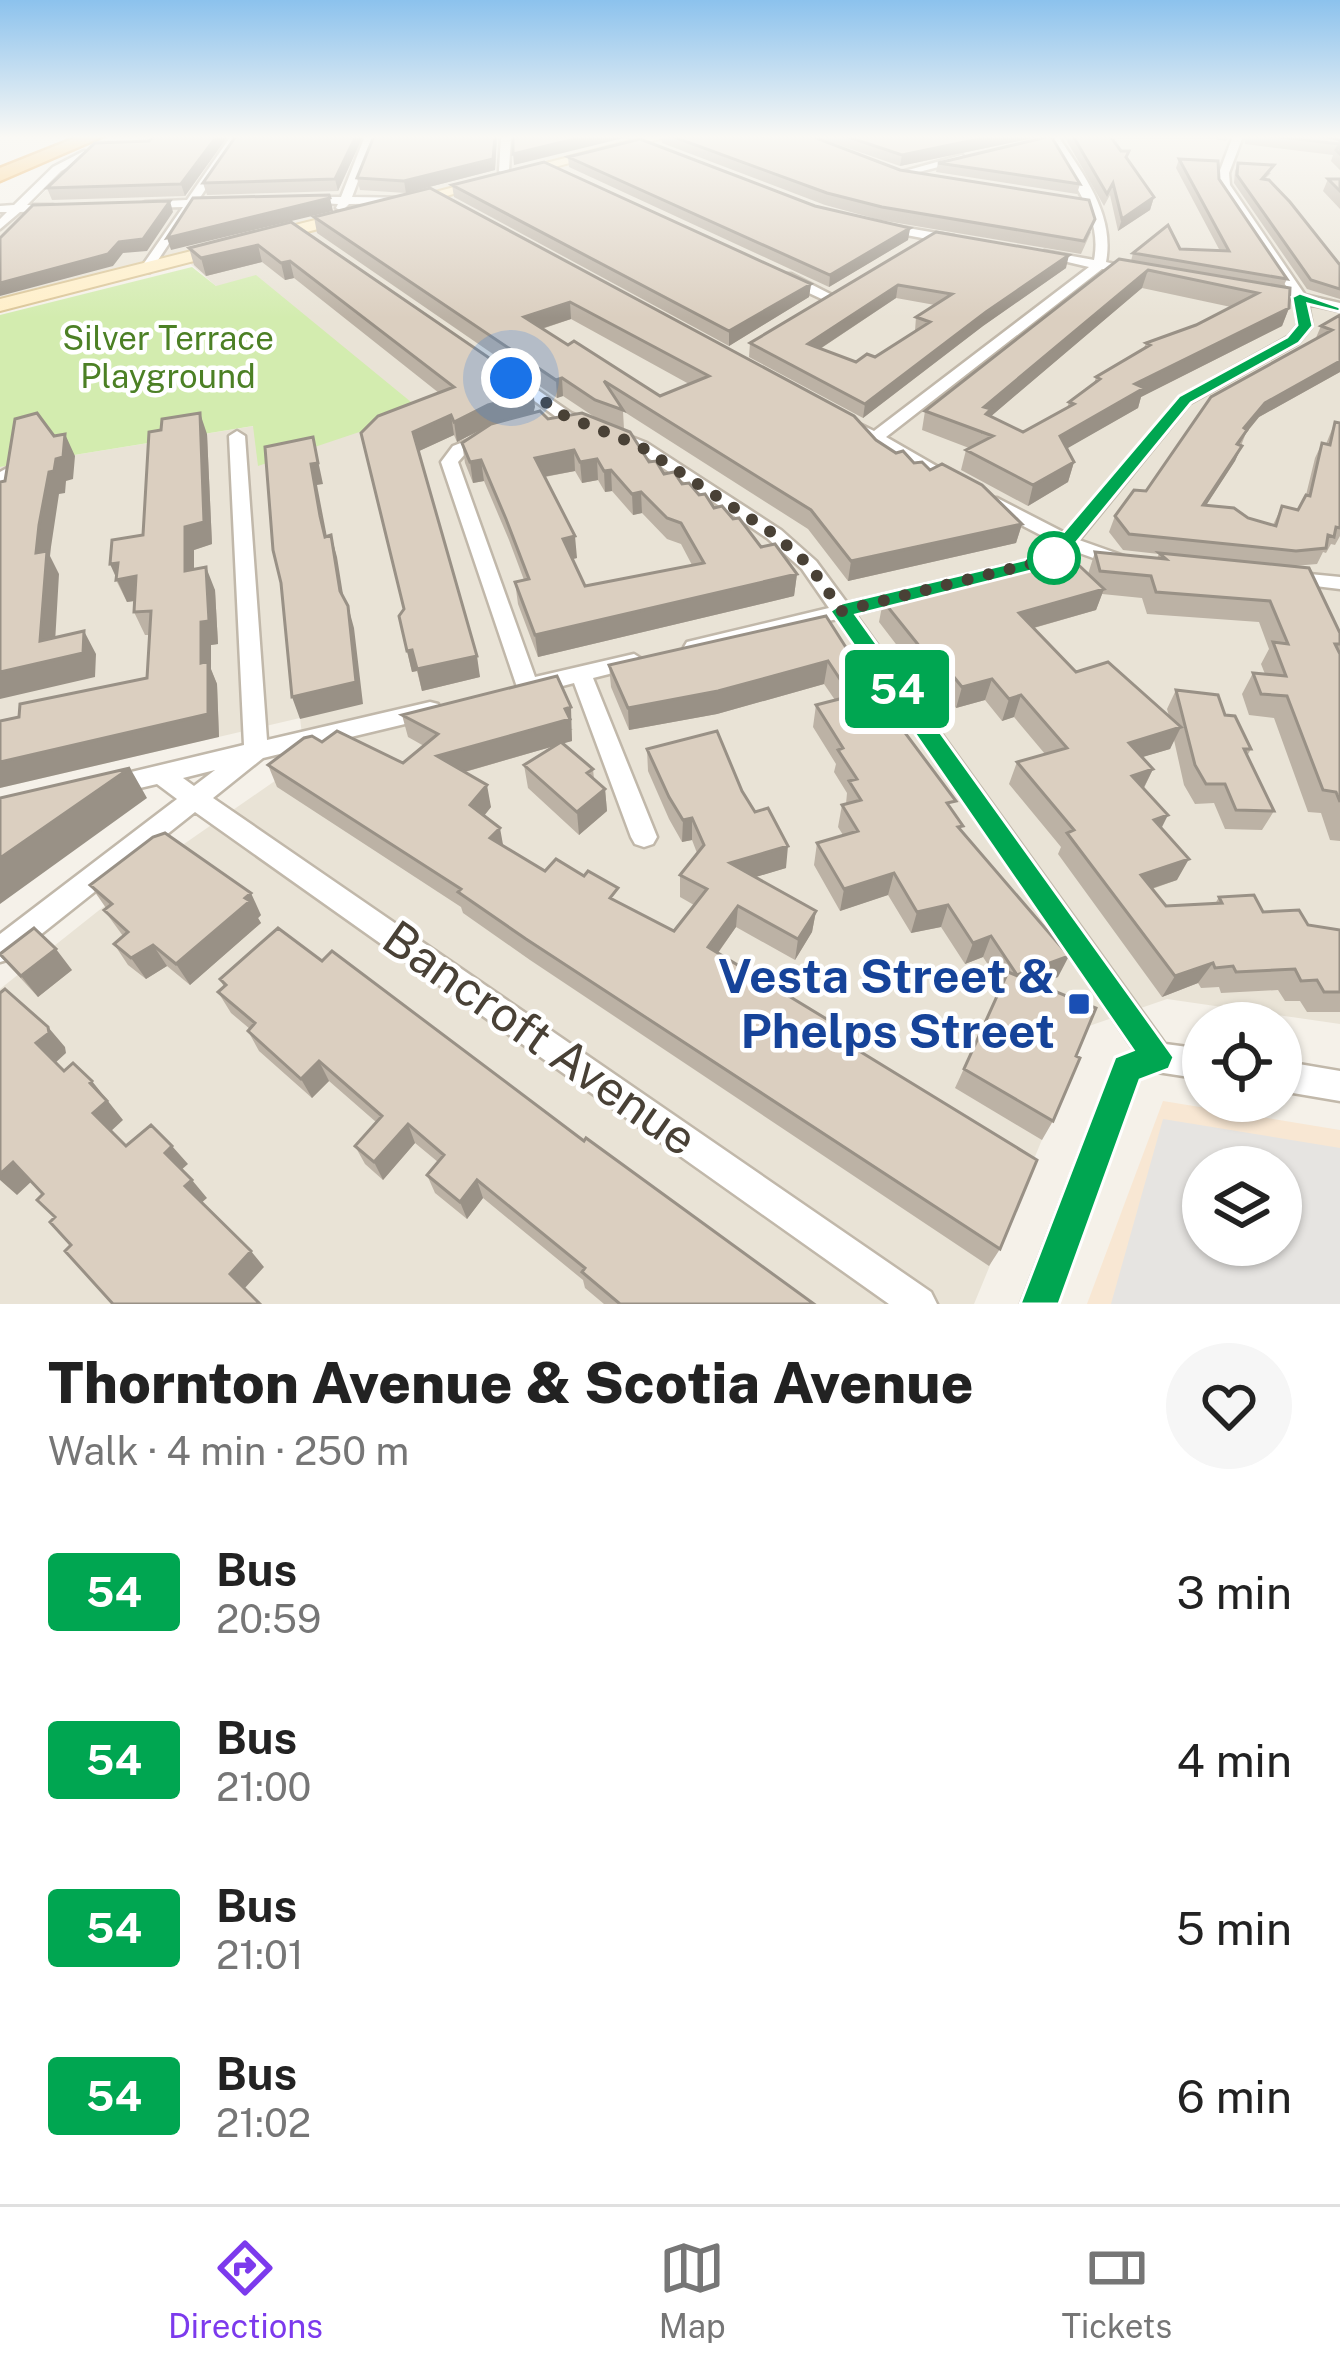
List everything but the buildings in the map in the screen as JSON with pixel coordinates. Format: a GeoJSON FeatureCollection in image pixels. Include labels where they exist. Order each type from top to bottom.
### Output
{"type":"FeatureCollection","features":[{"type":"Feature","properties":{"kind":"street"},"geometry":{"type":"LineString","coordinates":[[0,226],[28,197]]}},
{"type":"Feature","properties":{"kind":"street"},"geometry":{"type":"LineString","coordinates":[[146,269],[194,197]]}},
{"type":"Feature","properties":{"kind":"street"},"geometry":{"type":"LineString","coordinates":[[0,305],[427,197]]}},
{"type":"Feature","properties":{"kind":"street"},"geometry":{"type":"LineString","coordinates":[[436,197],[459,209]]}},
{"type":"Feature","properties":{"kind":"street"},"geometry":{"type":"LineString","coordinates":[[875,438],[1099,265],[1104,248],[1089,197]]}},
{"type":"Feature","properties":{"kind":"street"},"geometry":{"type":"LineString","coordinates":[[565,416],[476,441],[449,462],[516,689],[1052,560],[1185,400],[1293,340],[1305,326],[1300,297],[1233,197]]}},
{"type":"Feature","properties":{"kind":"street"},"geometry":{"type":"LineString","coordinates":[[344,218],[340,212],[346,199]]}},
{"type":"Feature","properties":{"kind":"street"},"geometry":{"type":"LineString","coordinates":[[284,200],[412,201]]}},
{"type":"Feature","properties":{"kind":"street"},"geometry":{"type":"LineString","coordinates":[[125,206],[237,202]]}},
{"type":"Feature","properties":{"kind":"street"},"geometry":{"type":"LineString","coordinates":[[1072,202],[1094,205]]}},
{"type":"Feature","properties":{"kind":"street"},"geometry":{"type":"LineString","coordinates":[[0,209],[60,208]]}},
{"type":"Feature","properties":{"kind":"street"},"geometry":{"type":"LineString","coordinates":[[859,221],[973,243]]}},
{"type":"Feature","properties":{"kind":"street"},"geometry":{"type":"LineString","coordinates":[[298,230],[323,248]]}},
{"type":"Feature","properties":{"kind":"street"},"geometry":{"type":"LineString","coordinates":[[910,248],[931,236]]}},
{"type":"Feature","properties":{"kind":"street"},"geometry":{"type":"LineString","coordinates":[[1036,254],[1144,272]]}},
{"type":"Feature","properties":{"kind":"street"},"geometry":{"type":"LineString","coordinates":[[765,267],[829,297]]}},
{"type":"Feature","properties":{"kind":"street"},"geometry":{"type":"LineString","coordinates":[[809,309],[849,285]]}},
{"type":"Feature","properties":{"kind":"street"},"geometry":{"type":"LineString","coordinates":[[1277,294],[1340,307]]}},
{"type":"Feature","properties":{"kind":"street"},"geometry":{"type":"LineString","coordinates":[[493,366],[565,416],[640,446],[774,534],[809,565],[1157,1057]]}},
{"type":"Feature","properties":{"kind":"street"},"geometry":{"type":"LineString","coordinates":[[833,415],[958,484]]}},
{"type":"Feature","properties":{"kind":"street"},"geometry":{"type":"LineString","coordinates":[[237,436],[256,751]]}},
{"type":"Feature","properties":{"kind":"street"},"geometry":{"type":"LineString","coordinates":[[978,495],[1070,543],[1113,560],[1135,562]]}},
{"type":"Feature","properties":{"kind":"street"},"geometry":{"type":"LineString","coordinates":[[1264,575],[1335,582],[1340,603]]}},
{"type":"Feature","properties":{"kind":"street"},"geometry":{"type":"LineString","coordinates":[[581,674],[644,837]]}},
{"type":"Feature","properties":{"kind":"street"},"geometry":{"type":"LineString","coordinates":[[92,791],[460,703]]}},
{"type":"Feature","properties":{"kind":"street"},"geometry":{"type":"LineString","coordinates":[[0,950],[256,751]]}},
{"type":"Feature","properties":{"kind":"street","name":"Bancroft Avenue"},"geometry":{"type":"LineString","coordinates":[[160,775],[919,1304]]}},
{"type":"Feature","properties":{"kind":"street"},"geometry":{"type":"LineString","coordinates":[[1040,1304],[1127,1069],[1157,1057],[1182,1061]]}},
{"type":"Feature","properties":{"kind":"street"},"geometry":{"type":"LineString","coordinates":[[1302,1079],[1340,1085]]}},
{"type":"Feature","properties":{"kind":"shaded area"},"geometry":{"type":"Polygon","coordinates":[[[40,197],[1340,197],[1340,1024],[1302,1019],[1302,1002],[1167,999],[1089,1026],[974,1304],[0,1304],[0,989],[171,853],[305,760],[300,718],[0,788],[0,467],[254,426],[421,412],[216,286],[179,254],[0,298],[0,215],[22,214],[40,197]]]}},
{"type":"Feature","properties":{"kind":"shaded area"},"geometry":{"type":"Polygon","coordinates":[[[1163,1101],[1182,1104],[1182,1122],[1291,1122],[1340,1130],[1340,1304],[1087,1304],[1163,1101]]]}},
{"type":"Feature","properties":{"kind":"shaded area"},"geometry":{"type":"Polygon","coordinates":[[[1163,1119],[1340,1148],[1340,1304],[1111,1304],[1163,1119]]]}},
{"type":"Feature","properties":{"kind":"green space","name":"Silver Terrace Playground"},"geometry":{"type":"Polygon","coordinates":[[[192,267],[216,286],[256,275],[422,411],[258,466],[253,426],[0,467],[0,315],[192,267]]]}},
{"type":"Feature","properties":{"kind":"bus line","name":"54"},"geometry":{"type":"LineString","coordinates":[[1039,1304],[1127,1069],[1157,1057],[842,611],[1052,560],[1185,400],[1293,340],[1305,326],[1300,297],[1340,307]]}},
{"type":"Feature","properties":{"kind":"place","name":"Vesta Street & Phelps Street"},"geometry":{"type":"Point","coordinates":[1079,1004]}},
{"type":"Feature","properties":{"kind":"route"},"geometry":{"type":"LineString","coordinates":[[511,378],[565,416],[640,446],[774,534],[809,565],[842,611],[1054,558]]}}]}
